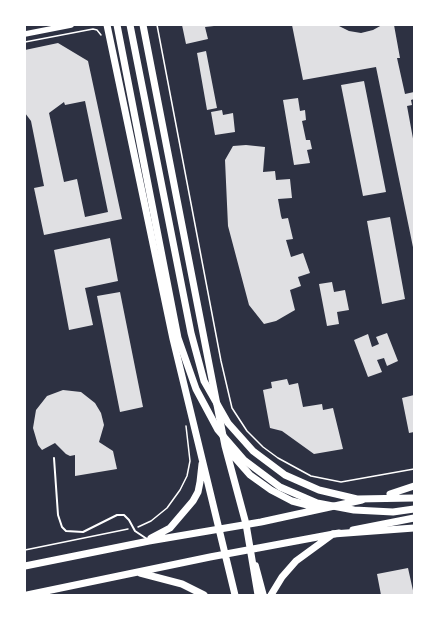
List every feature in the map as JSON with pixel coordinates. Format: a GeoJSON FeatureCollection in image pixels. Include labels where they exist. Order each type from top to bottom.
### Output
{"type":"FeatureCollection","features":[{"type":"Feature","properties":{"kind":"main road"},"geometry":{"type":"LineString","coordinates":[[107,25],[173,339],[199,440],[226,554],[234,595]]}},
{"type":"Feature","properties":{"kind":"main road"},"geometry":{"type":"LineString","coordinates":[[117,25],[178,338],[196,389],[218,430],[244,460],[280,487],[317,503],[354,510],[393,512],[414,509]]}},
{"type":"Feature","properties":{"kind":"main road"},"geometry":{"type":"LineString","coordinates":[[130,25],[191,333],[204,381],[228,423],[253,451],[278,470],[285,475],[319,490],[357,498],[414,498]]}},
{"type":"Feature","properties":{"kind":"main road"},"geometry":{"type":"LineString","coordinates":[[142,25],[225,446],[246,524],[258,595]]}},
{"type":"Feature","properties":{"kind":"main road"},"geometry":{"type":"LineString","coordinates":[[148,540],[170,528],[198,492],[202,471],[199,440]]}},
{"type":"Feature","properties":{"kind":"main road"},"geometry":{"type":"LineString","coordinates":[[225,446],[250,475],[271,490],[304,505],[326,508]]}},
{"type":"Feature","properties":{"kind":"main road"},"geometry":{"type":"LineString","coordinates":[[25,566],[148,540],[220,529],[326,508],[390,494],[414,487]]}},
{"type":"Feature","properties":{"kind":"main road"},"geometry":{"type":"LineString","coordinates":[[27,595],[251,549],[414,518]]}},
{"type":"Feature","properties":{"kind":"main road"},"geometry":{"type":"LineString","coordinates":[[272,595],[282,577],[296,561],[333,534],[414,528]]}},
{"type":"Feature","properties":{"kind":"main road"},"geometry":{"type":"LineString","coordinates":[[138,572],[172,580],[204,595]]}},
{"type":"Feature","properties":{"kind":"street"},"geometry":{"type":"LineString","coordinates":[[25,34],[72,25]]}},
{"type":"Feature","properties":{"kind":"street"},"geometry":{"type":"LineString","coordinates":[[251,549],[264,595]]}},
{"type":"Feature","properties":{"kind":"lane"},"geometry":{"type":"LineString","coordinates":[[54,458],[58,515],[62,527],[66,531],[83,532],[117,515],[124,515],[129,520],[135,531],[148,540]]}},
{"type":"Feature","properties":{"kind":"path"},"geometry":{"type":"LineString","coordinates":[[157,25],[219,354],[232,408],[247,431],[263,447],[278,458],[311,476],[341,482],[414,469]]}},
{"type":"Feature","properties":{"kind":"path"},"geometry":{"type":"LineString","coordinates":[[25,42],[93,29],[100,33],[102,40]]}},
{"type":"Feature","properties":{"kind":"path"},"geometry":{"type":"LineString","coordinates":[[25,550],[133,528],[151,521],[167,508],[180,490],[187,476],[190,461],[186,426]]}},
{"type":"Feature","properties":{"kind":"building"},"geometry":{"type":"Polygon","coordinates":[[[182,25],[214,26],[205,27],[208,39],[186,44],[182,25]]]}},
{"type":"Feature","properties":{"kind":"building"},"geometry":{"type":"Polygon","coordinates":[[[292,25],[337,25],[349,31],[361,33],[373,30],[382,25],[394,25],[400,58],[397,58],[405,94],[414,92],[414,99],[411,100],[412,105],[407,106],[414,144],[414,252],[376,67],[303,80],[292,25]]]}},
{"type":"Feature","properties":{"kind":"building"},"geometry":{"type":"Polygon","coordinates":[[[58,43],[88,61],[122,219],[44,235],[34,188],[44,186],[31,121],[25,113],[25,50],[58,43]],[[85,101],[65,105],[64,102],[49,113],[64,182],[77,179],[85,217],[108,212],[85,101]]]}},
{"type":"Feature","properties":{"kind":"building"},"geometry":{"type":"Polygon","coordinates":[[[206,51],[217,108],[207,110],[197,53],[206,51]]]}},
{"type":"Feature","properties":{"kind":"building"},"geometry":{"type":"Polygon","coordinates":[[[364,81],[386,192],[363,196],[341,85],[364,81]]]}},
{"type":"Feature","properties":{"kind":"building"},"geometry":{"type":"Polygon","coordinates":[[[298,98],[300,111],[305,110],[306,120],[302,121],[306,140],[310,140],[312,149],[307,150],[310,163],[294,165],[283,100],[298,98]]]}},
{"type":"Feature","properties":{"kind":"building"},"geometry":{"type":"Polygon","coordinates":[[[222,110],[223,115],[233,113],[235,132],[215,135],[211,112],[222,110]]]}},
{"type":"Feature","properties":{"kind":"building"},"geometry":{"type":"Polygon","coordinates":[[[246,145],[265,147],[263,172],[275,171],[276,180],[290,179],[292,198],[278,199],[282,219],[288,218],[293,239],[286,240],[291,257],[303,253],[310,273],[298,277],[301,286],[290,290],[295,310],[276,321],[264,324],[249,305],[228,226],[225,160],[233,146],[246,145]]]}},
{"type":"Feature","properties":{"kind":"building"},"geometry":{"type":"Polygon","coordinates":[[[390,217],[405,299],[382,304],[367,221],[390,217]]]}},
{"type":"Feature","properties":{"kind":"building"},"geometry":{"type":"Polygon","coordinates":[[[110,238],[118,281],[85,288],[93,325],[69,330],[54,250],[110,238]]]}},
{"type":"Feature","properties":{"kind":"building"},"geometry":{"type":"Polygon","coordinates":[[[332,282],[334,292],[345,290],[349,310],[337,312],[339,324],[327,326],[319,284],[332,282]]]}},
{"type":"Feature","properties":{"kind":"building"},"geometry":{"type":"Polygon","coordinates":[[[120,292],[143,407],[120,412],[97,296],[120,292]]]}},
{"type":"Feature","properties":{"kind":"building"},"geometry":{"type":"Polygon","coordinates":[[[387,333],[398,361],[387,366],[384,358],[377,360],[382,372],[368,377],[354,340],[368,334],[372,347],[379,344],[376,337],[387,333]]]}},
{"type":"Feature","properties":{"kind":"building"},"geometry":{"type":"Polygon","coordinates":[[[287,379],[289,385],[298,383],[303,407],[322,404],[323,410],[333,408],[343,449],[314,454],[282,431],[270,428],[263,390],[272,388],[271,382],[287,379]]]}},
{"type":"Feature","properties":{"kind":"building"},"geometry":{"type":"Polygon","coordinates":[[[63,390],[81,392],[95,403],[101,413],[104,425],[99,442],[113,451],[117,469],[75,476],[75,455],[70,456],[66,454],[55,443],[42,450],[38,445],[33,428],[36,410],[47,396],[63,390]]]}},
{"type":"Feature","properties":{"kind":"building"},"geometry":{"type":"Polygon","coordinates":[[[414,395],[414,432],[409,433],[402,398],[414,395]]]}},
{"type":"Feature","properties":{"kind":"building"},"geometry":{"type":"Polygon","coordinates":[[[408,568],[414,595],[381,595],[377,574],[408,568]]]}}]}
